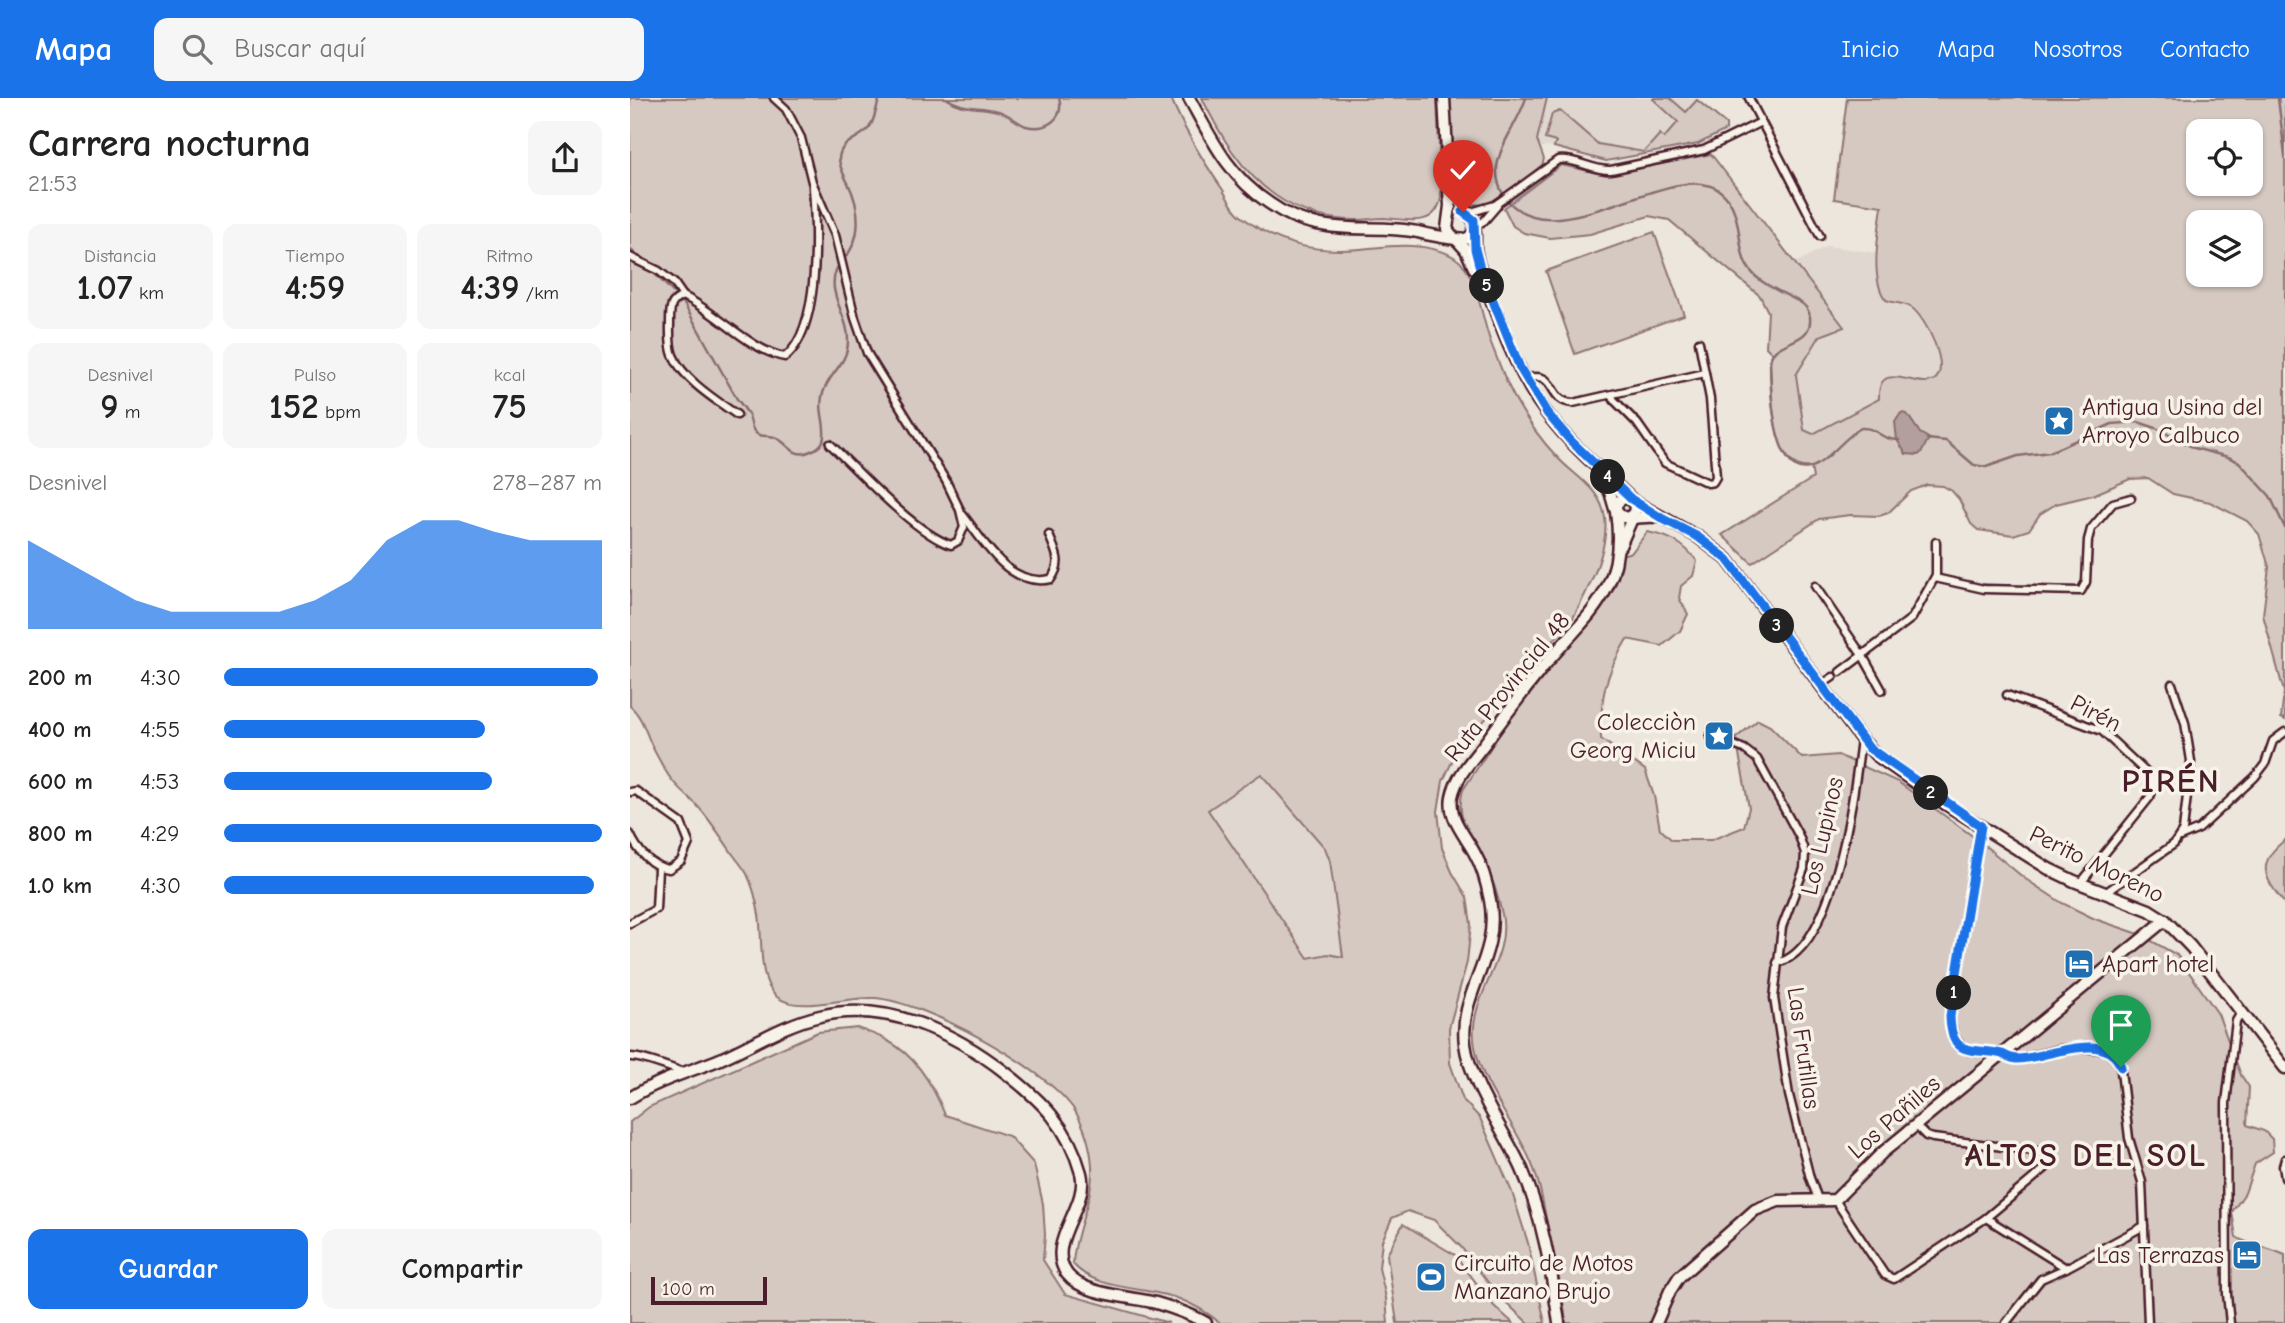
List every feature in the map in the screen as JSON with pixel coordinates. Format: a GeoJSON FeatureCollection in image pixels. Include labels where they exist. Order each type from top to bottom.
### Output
{"type":"FeatureCollection","features":[{"type":"Feature","properties":{"kind":"main road"},"geometry":{"type":"LineString","coordinates":[[1189,98],[1231,170],[1249,188],[1276,208],[1299,219],[1325,226],[1417,232],[1454,238],[1468,238],[1475,228]]}},
{"type":"Feature","properties":{"kind":"main road","name":"Ruta Provincial 48"},"geometry":{"type":"LineString","coordinates":[[1444,98],[1448,165],[1447,229],[1469,255],[1506,352],[1552,428],[1606,484],[1616,511],[1617,556]]}},
{"type":"Feature","properties":{"kind":"main road","name":"Ruta Provincial 48"},"geometry":{"type":"LineString","coordinates":[[1448,165],[1467,213],[1474,220],[1478,263],[1523,381],[1561,431],[1632,509],[1611,580],[1598,605],[1544,666],[1491,735],[1462,775],[1452,799],[1456,823],[1483,872],[1492,916],[1489,948],[1470,999],[1465,1042],[1478,1081],[1529,1187],[1559,1323]]}},
{"type":"Feature","properties":{"kind":"main road"},"geometry":{"type":"LineString","coordinates":[[1417,232],[1438,228],[1457,212],[1467,213]]}},
{"type":"Feature","properties":{"kind":"main road"},"geometry":{"type":"LineString","coordinates":[[1626,498],[1632,509],[1621,517],[1616,511],[1619,500],[1626,498]]}},
{"type":"Feature","properties":{"kind":"main road","name":"Perito Moreno"},"geometry":{"type":"LineString","coordinates":[[1632,509],[1644,516],[1663,519]]}},
{"type":"Feature","properties":{"kind":"main road","name":"Perito Moreno"},"geometry":{"type":"LineString","coordinates":[[1632,509],[1663,519],[1698,537],[1727,559],[1861,739],[1876,755],[2049,869],[2080,884],[2149,910],[2165,920],[2191,947],[2285,1068]]}},
{"type":"Feature","properties":{"kind":"main road","name":"Los Pañiles"},"geometry":{"type":"LineString","coordinates":[[1835,1199],[1915,1125],[2165,920]]}},
{"type":"Feature","properties":{"kind":"main road"},"geometry":{"type":"LineString","coordinates":[[630,1098],[821,1015],[873,1013],[908,1019],[927,1026],[989,1060],[1039,1099],[1059,1123],[1073,1148],[1083,1183],[1083,1191],[1063,1241],[1061,1257],[1066,1272],[1079,1285],[1156,1303],[1206,1323]]}},
{"type":"Feature","properties":{"kind":"main road"},"geometry":{"type":"LineString","coordinates":[[1656,1323],[1679,1277],[1755,1210],[1773,1202],[1835,1199]]}},
{"type":"Feature","properties":{"kind":"street"},"geometry":{"type":"LineString","coordinates":[[774,98],[786,109],[801,138],[812,181],[835,235],[855,318],[867,353],[946,481],[960,510],[1004,566],[1037,582],[1051,579],[1058,569],[1058,557],[1049,535]]}},
{"type":"Feature","properties":{"kind":"street"},"geometry":{"type":"LineString","coordinates":[[1749,98],[1820,236]]}},
{"type":"Feature","properties":{"kind":"street"},"geometry":{"type":"LineString","coordinates":[[1467,213],[1487,209],[1500,202],[1558,160],[1611,170],[1700,152],[1761,122]]}},
{"type":"Feature","properties":{"kind":"street"},"geometry":{"type":"LineString","coordinates":[[630,257],[659,271],[674,283],[683,296],[699,303],[760,348],[776,356],[785,357],[790,354],[806,323],[816,263],[812,181]]}},
{"type":"Feature","properties":{"kind":"street"},"geometry":{"type":"LineString","coordinates":[[1475,228],[1500,202]]}},
{"type":"Feature","properties":{"kind":"street"},"geometry":{"type":"LineString","coordinates":[[683,296],[674,300],[670,308],[673,355],[691,380],[737,415]]}},
{"type":"Feature","properties":{"kind":"street"},"geometry":{"type":"LineString","coordinates":[[1608,395],[1640,426],[1665,463],[1712,483],[1716,477],[1710,399],[1699,342]]}},
{"type":"Feature","properties":{"kind":"street"},"geometry":{"type":"LineString","coordinates":[[1523,381],[1538,376],[1544,377],[1559,398],[1569,403],[1705,373]]}},
{"type":"Feature","properties":{"kind":"street"},"geometry":{"type":"LineString","coordinates":[[830,444],[884,496],[937,540],[951,545],[958,541],[964,527],[960,510]]}},
{"type":"Feature","properties":{"kind":"street"},"geometry":{"type":"LineString","coordinates":[[1935,578],[1984,589],[2081,591],[2086,582],[2091,529],[2113,503],[2131,498]]}},
{"type":"Feature","properties":{"kind":"street"},"geometry":{"type":"LineString","coordinates":[[1840,673],[1909,621],[1935,578],[1936,542]]}},
{"type":"Feature","properties":{"kind":"street"},"geometry":{"type":"LineString","coordinates":[[1815,586],[1863,656],[1882,690]]}},
{"type":"Feature","properties":{"kind":"street"},"geometry":{"type":"LineString","coordinates":[[1822,685],[1833,677]]}},
{"type":"Feature","properties":{"kind":"street"},"geometry":{"type":"LineString","coordinates":[[2172,684],[2185,723],[2191,761],[2185,822],[2180,837]]}},
{"type":"Feature","properties":{"kind":"street","name":"Pirén"},"geometry":{"type":"LineString","coordinates":[[2007,695],[2102,731],[2152,778],[2154,786],[2150,797],[2080,884]]}},
{"type":"Feature","properties":{"kind":"street"},"geometry":{"type":"LineString","coordinates":[[2105,893],[2180,837],[2199,830],[2256,777],[2265,764],[2273,741],[2285,732]]}},
{"type":"Feature","properties":{"kind":"street","name":"Las Frutillas"},"geometry":{"type":"LineString","coordinates":[[1710,736],[1744,749],[1757,759],[1804,848],[1804,869],[1785,915],[1777,963],[1774,1006],[1787,1083],[1809,1174],[1818,1199]]}},
{"type":"Feature","properties":{"kind":"street","name":"Los Lupinos"},"geometry":{"type":"LineString","coordinates":[[1777,963],[1793,956],[1825,909],[1853,803],[1861,739]]}},
{"type":"Feature","properties":{"kind":"street"},"geometry":{"type":"LineString","coordinates":[[630,792],[636,791],[681,823],[689,843],[681,862],[669,869],[658,868],[642,852],[630,834]]}},
{"type":"Feature","properties":{"kind":"street"},"geometry":{"type":"LineString","coordinates":[[1981,826],[1950,1025],[1956,1041],[1966,1050],[2002,1054],[2018,1059],[2060,1049],[2082,1048],[2106,1050],[2117,1058],[2121,1067],[2129,1138],[2141,1177],[2148,1323]]}},
{"type":"Feature","properties":{"kind":"street"},"geometry":{"type":"LineString","coordinates":[[630,923],[656,909],[658,868]]}},
{"type":"Feature","properties":{"kind":"street"},"geometry":{"type":"LineString","coordinates":[[2230,1323],[2227,1294],[2226,1103],[2236,1019],[2242,1011]]}},
{"type":"Feature","properties":{"kind":"street"},"geometry":{"type":"LineString","coordinates":[[630,1048],[632,1056],[685,1072]]}},
{"type":"Feature","properties":{"kind":"street"},"geometry":{"type":"LineString","coordinates":[[1835,1199],[1885,1275],[1891,1279],[1899,1277],[1986,1218],[2047,1169],[2049,1161],[2046,1154],[2040,1152],[1933,1138],[1926,1136],[1915,1125]]}},
{"type":"Feature","properties":{"kind":"street"},"geometry":{"type":"LineString","coordinates":[[2285,1159],[2285,1178]]}},
{"type":"Feature","properties":{"kind":"street"},"geometry":{"type":"LineString","coordinates":[[1986,1218],[2066,1268]]}},
{"type":"Feature","properties":{"kind":"street"},"geometry":{"type":"LineString","coordinates":[[2006,1323],[2039,1281],[2144,1226]]}},
{"type":"Feature","properties":{"kind":"shaded area"},"geometry":{"type":"Polygon","coordinates":[[[630,98],[1171,98],[1194,145],[1233,208],[1268,234],[1297,245],[1327,250],[1408,246],[1432,249],[1454,257],[1462,264],[1474,284],[1491,343],[1519,405],[1551,450],[1593,491],[1603,508],[1605,518],[1601,556],[1573,618],[1456,753],[1443,781],[1438,811],[1442,848],[1467,897],[1471,924],[1467,962],[1449,1028],[1450,1063],[1463,1100],[1480,1118],[1512,1192],[1528,1243],[1545,1323],[1528,1323],[1497,1294],[1461,1247],[1434,1220],[1408,1211],[1392,1218],[1382,1241],[1379,1268],[1388,1323],[1220,1323],[1177,1298],[1121,1287],[1094,1279],[1082,1272],[1073,1264],[1074,1252],[1090,1191],[1092,1166],[1087,1138],[1075,1111],[1060,1094],[1013,1057],[924,1011],[875,998],[797,1004],[777,997],[766,981],[759,915],[747,874],[705,815],[669,776],[642,722],[630,706],[630,98]],[[1261,774],[1208,810],[1308,958],[1328,954],[1343,957],[1330,861],[1325,848],[1261,774]]]}},
{"type":"Feature","properties":{"kind":"shaded area"},"geometry":{"type":"Polygon","coordinates":[[[1202,98],[1437,98],[1441,198],[1438,208],[1433,214],[1419,220],[1357,220],[1325,217],[1295,207],[1276,196],[1252,176],[1224,139],[1202,98]]]}},
{"type":"Feature","properties":{"kind":"shaded area"},"geometry":{"type":"Polygon","coordinates":[[[1450,98],[1547,98],[1537,140],[1544,159],[1542,165],[1499,198],[1484,204],[1471,203],[1462,194],[1456,180],[1451,144],[1450,98]]]}},
{"type":"Feature","properties":{"kind":"shaded area"},"geometry":{"type":"Polygon","coordinates":[[[1547,98],[1695,98],[1727,128],[1725,132],[1698,144],[1602,161],[1548,146],[1538,148],[1537,140],[1547,98]]]}},
{"type":"Feature","properties":{"kind":"shaded area"},"geometry":{"type":"Polygon","coordinates":[[[1654,98],[1670,98],[1686,112],[1697,100],[1726,124],[1726,130],[1698,144],[1606,161],[1554,147],[1556,142],[1545,139],[1552,114],[1560,111],[1598,144],[1644,152],[1660,134],[1664,138],[1678,122],[1654,98]]]}},
{"type":"Feature","properties":{"kind":"shaded area"},"geometry":{"type":"Polygon","coordinates":[[[1847,98],[2285,98],[2285,720],[2281,718],[2284,692],[2263,615],[2269,567],[2259,534],[2247,521],[2210,502],[2173,494],[2148,478],[2130,479],[2093,495],[2056,504],[2040,514],[2029,530],[2013,535],[1978,530],[1971,524],[1952,491],[1943,486],[1927,485],[1911,491],[1888,513],[1879,516],[1850,515],[1819,519],[1752,563],[1722,535],[1813,478],[1811,467],[1798,465],[1788,457],[1776,427],[1770,363],[1772,353],[1766,347],[1768,312],[1760,296],[1669,220],[1649,216],[1590,234],[1550,238],[1524,233],[1513,226],[1504,208],[1561,165],[1607,175],[1711,154],[1844,327],[1820,336],[1796,375],[1804,430],[1813,434],[1879,399],[1884,380],[1899,377],[1927,382],[1934,380],[1939,374],[1940,365],[1935,343],[1917,313],[1906,305],[1886,300],[1881,291],[1876,254],[1882,206],[1834,199],[1847,98]]]}},
{"type":"Feature","properties":{"kind":"shaded area"},"geometry":{"type":"Polygon","coordinates":[[[1654,232],[1684,315],[1575,354],[1546,271],[1654,232]]]}},
{"type":"Feature","properties":{"kind":"shaded area"},"geometry":{"type":"Polygon","coordinates":[[[1827,246],[1876,253],[1883,297],[1910,306],[1919,314],[1939,355],[1942,368],[1938,377],[1928,382],[1919,382],[1904,376],[1883,383],[1879,399],[1813,434],[1804,430],[1796,375],[1820,336],[1844,327],[1795,263],[1827,246]]]}},
{"type":"Feature","properties":{"kind":"shaded area"},"geometry":{"type":"Polygon","coordinates":[[[1901,413],[1907,414],[1920,433],[1930,439],[1918,455],[1906,454],[1897,440],[1895,422],[1901,413]]]}},
{"type":"Feature","properties":{"kind":"shaded area"},"geometry":{"type":"Polygon","coordinates":[[[1647,532],[1675,541],[1687,549],[1697,561],[1693,576],[1681,586],[1679,598],[1688,614],[1680,631],[1662,646],[1627,639],[1605,687],[1601,739],[1645,770],[1654,796],[1660,829],[1672,840],[1711,840],[1744,827],[1749,808],[1736,738],[1758,720],[1770,726],[1802,758],[1838,755],[1898,782],[1978,840],[2024,878],[2062,903],[2095,919],[2139,934],[2177,955],[2218,1014],[2241,1075],[2249,1087],[2247,1125],[2264,1131],[2272,1139],[2273,1152],[2255,1164],[2245,1193],[2232,1212],[2236,1237],[2285,1255],[2285,1323],[1566,1323],[1542,1197],[1534,1171],[1485,1077],[1475,1047],[1476,1012],[1501,948],[1503,931],[1502,914],[1495,888],[1466,829],[1461,801],[1463,790],[1544,666],[1596,614],[1621,567],[1617,556],[1632,552],[1647,532]]]}},
{"type":"Feature","properties":{"kind":"shaded area"},"geometry":{"type":"Polygon","coordinates":[[[1261,774],[1327,852],[1344,957],[1328,954],[1308,958],[1208,810],[1261,774]]]}},
{"type":"Feature","properties":{"kind":"shaded area"},"geometry":{"type":"Polygon","coordinates":[[[2285,840],[2285,904],[2268,878],[2266,864],[2269,856],[2285,840]]]}},
{"type":"Feature","properties":{"kind":"shaded area"},"geometry":{"type":"Polygon","coordinates":[[[857,1028],[884,1039],[907,1055],[930,1083],[945,1115],[1009,1136],[1034,1164],[1043,1204],[1043,1260],[1065,1294],[1169,1323],[630,1323],[630,1122],[649,1107],[818,1032],[857,1028]]]}},
{"type":"Feature","properties":{"kind":"shaded area","name":"Circuito de Motos Manzano Brujo"},"geometry":{"type":"Polygon","coordinates":[[[1403,1224],[1455,1255],[1494,1306],[1513,1323],[1397,1323],[1387,1255],[1403,1224]]]}},
{"type":"Feature","properties":{"kind":"waterway"},"geometry":{"type":"LineString","coordinates":[[844,259],[854,241],[858,222],[855,202],[841,168],[840,152],[869,128],[880,98]]}},
{"type":"Feature","properties":{"kind":"waterway"},"geometry":{"type":"LineString","coordinates":[[946,98],[965,106],[998,111],[1033,127],[1052,122],[1059,112],[1059,98]]}},
{"type":"Feature","properties":{"kind":"waterway"},"geometry":{"type":"LineString","coordinates":[[1526,98],[1502,149],[1497,172],[1499,185],[1508,201],[1530,215],[1556,218],[1585,213],[1675,186],[1700,184],[1720,191],[1727,198],[1735,214],[1748,267],[1766,284],[1802,304],[1810,317],[1806,333],[1779,348],[1770,360],[1776,426],[1787,458],[1797,467],[1809,468],[1829,456],[1861,428],[1899,440]]}},
{"type":"Feature","properties":{"kind":"waterway"},"geometry":{"type":"LineString","coordinates":[[2278,98],[2285,156]]}},
{"type":"Feature","properties":{"kind":"waterway"},"geometry":{"type":"LineString","coordinates":[[630,249],[640,259]]}},
{"type":"Feature","properties":{"kind":"waterway"},"geometry":{"type":"LineString","coordinates":[[683,302],[748,414],[754,431],[779,439],[795,452],[805,453],[823,441],[821,400],[847,349],[845,322],[835,296],[834,278],[837,268]]}},
{"type":"Feature","properties":{"kind":"waterway"},"geometry":{"type":"LineString","coordinates":[[650,269],[674,293]]}},
{"type":"Feature","properties":{"kind":"waterway"},"geometry":{"type":"LineString","coordinates":[[1927,439],[1946,441],[1974,465],[1986,467],[2018,456],[2050,452],[2112,424],[2138,422],[2156,428],[2194,448],[2239,462],[2270,496],[2285,528]]}},
{"type":"Feature","properties":{"kind":"place","name":"Antigua Usina del Arroyo Calbuco"},"geometry":{"type":"Point","coordinates":[2059,421]}},
{"type":"Feature","properties":{"kind":"place","name":"Colecciòn Georg Miciu"},"geometry":{"type":"Point","coordinates":[1719,736]}},
{"type":"Feature","properties":{"kind":"place","name":"Apart hotel"},"geometry":{"type":"Point","coordinates":[2079,964]}},
{"type":"Feature","properties":{"kind":"place","name":"Las Terrazas"},"geometry":{"type":"Point","coordinates":[2247,1255]}},
{"type":"Feature","properties":{"kind":"place","name":"Circuito de Motos Manzano Brujo"},"geometry":{"type":"Point","coordinates":[1431,1277]}},
{"type":"Feature","properties":{"kind":"district","name":"PIRÉN"},"geometry":{"type":"Point","coordinates":[2171,781]}},
{"type":"Feature","properties":{"kind":"district","name":"ALTOS DEL SOL"},"geometry":{"type":"Point","coordinates":[2086,1155]}},
{"type":"Feature","properties":{"kind":"route"},"geometry":{"type":"LineString","coordinates":[[1463,212],[1471,215],[1474,220],[1477,258],[1514,355],[1534,394],[1556,425],[1631,499],[1698,537],[1727,559],[1873,752],[1981,826],[1950,1016],[1951,1029],[1959,1044],[1969,1051],[2002,1054],[2015,1059],[2066,1048],[2102,1049],[2114,1055],[2121,1067]]}}]}
